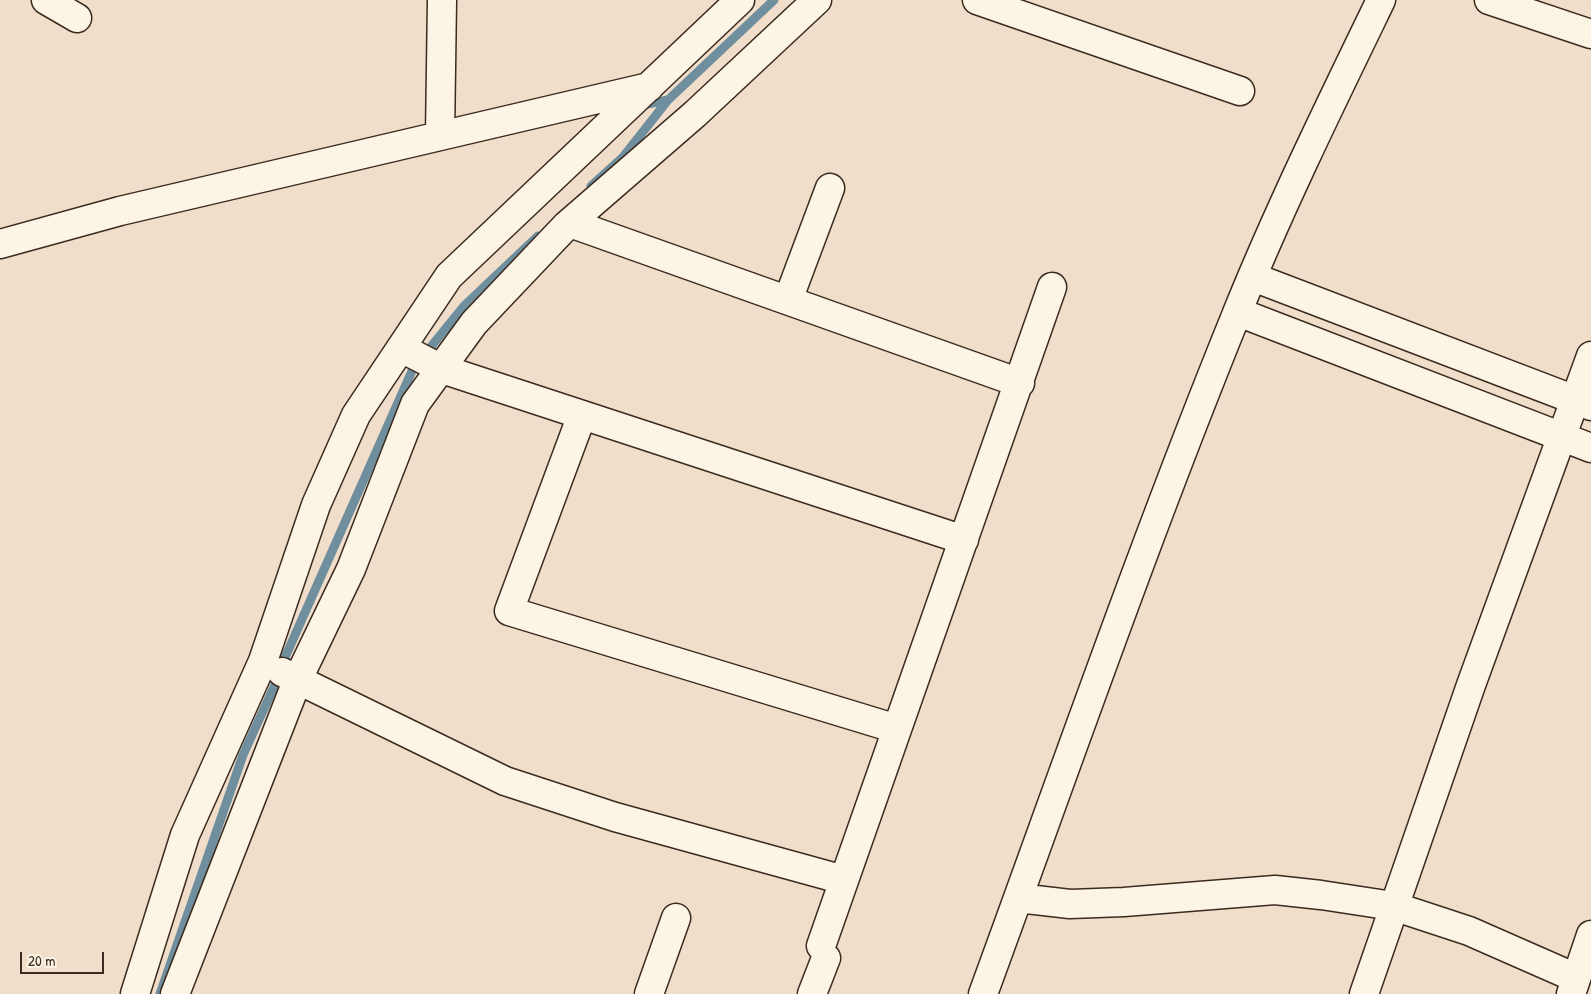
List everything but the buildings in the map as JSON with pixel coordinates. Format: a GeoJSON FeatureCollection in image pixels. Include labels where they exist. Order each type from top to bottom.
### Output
{"type":"FeatureCollection","features":[{"type":"Feature","properties":{"kind":"street"},"geometry":{"type":"LineString","coordinates":[[46,0],[77,18]]}},
{"type":"Feature","properties":{"kind":"street"},"geometry":{"type":"LineString","coordinates":[[440,136],[442,0]]}},
{"type":"Feature","properties":{"kind":"street"},"geometry":{"type":"LineString","coordinates":[[135,994],[185,835],[263,660],[316,505],[356,415],[450,276],[740,0]]}},
{"type":"Feature","properties":{"kind":"street"},"geometry":{"type":"LineString","coordinates":[[175,994],[297,681],[351,569],[415,404],[474,323],[570,222],[695,114],[817,0]]}},
{"type":"Feature","properties":{"kind":"street"},"geometry":{"type":"LineString","coordinates":[[977,0],[1240,90]]}},
{"type":"Feature","properties":{"kind":"street"},"geometry":{"type":"LineString","coordinates":[[983,994],[1131,588],[1238,312],[1320,125],[1381,0]]}},
{"type":"Feature","properties":{"kind":"street"},"geometry":{"type":"LineString","coordinates":[[1488,0],[1591,34]]}},
{"type":"Feature","properties":{"kind":"street"},"geometry":{"type":"LineString","coordinates":[[0,244],[120,211],[650,86]]}},
{"type":"Feature","properties":{"kind":"street"},"geometry":{"type":"LineString","coordinates":[[788,300],[830,188]]}},
{"type":"Feature","properties":{"kind":"street"},"geometry":{"type":"LineString","coordinates":[[570,222],[1020,383]]}},
{"type":"Feature","properties":{"kind":"street"},"geometry":{"type":"LineString","coordinates":[[1253,277],[1583,404]]}},
{"type":"Feature","properties":{"kind":"street"},"geometry":{"type":"LineString","coordinates":[[812,994],[844,880],[1020,383],[1052,287]]}},
{"type":"Feature","properties":{"kind":"street"},"geometry":{"type":"LineString","coordinates":[[1238,312],[1591,448]]}},
{"type":"Feature","properties":{"kind":"street"},"geometry":{"type":"LineString","coordinates":[[401,348],[442,369],[964,540]]}},
{"type":"Feature","properties":{"kind":"street"},"geometry":{"type":"LineString","coordinates":[[1364,994],[1393,906],[1562,438],[1583,404],[1591,356]]}},
{"type":"Feature","properties":{"kind":"street"},"geometry":{"type":"LineString","coordinates":[[582,415],[508,611],[897,729]]}},
{"type":"Feature","properties":{"kind":"street"},"geometry":{"type":"LineString","coordinates":[[263,660],[297,681],[505,781],[615,817],[844,880]]}},
{"type":"Feature","properties":{"kind":"street"},"geometry":{"type":"LineString","coordinates":[[1018,898],[1070,904],[1124,902],[1275,890],[1321,895],[1393,906],[1469,930],[1580,974],[1591,935]]}},
{"type":"Feature","properties":{"kind":"street"},"geometry":{"type":"LineString","coordinates":[[649,994],[676,918]]}},
{"type":"Feature","properties":{"kind":"waterway"},"geometry":{"type":"LineString","coordinates":[[591,186],[623,157],[668,100],[774,0]]}},
{"type":"Feature","properties":{"kind":"waterway"},"geometry":{"type":"LineString","coordinates":[[642,105],[668,100]]}},
{"type":"Feature","properties":{"kind":"waterway"},"geometry":{"type":"LineString","coordinates":[[429,349],[464,306],[538,236]]}},
{"type":"Feature","properties":{"kind":"waterway"},"geometry":{"type":"LineString","coordinates":[[283,662],[412,371]]}},
{"type":"Feature","properties":{"kind":"waterway"},"geometry":{"type":"LineString","coordinates":[[160,994],[243,755],[278,678]]}}]}
